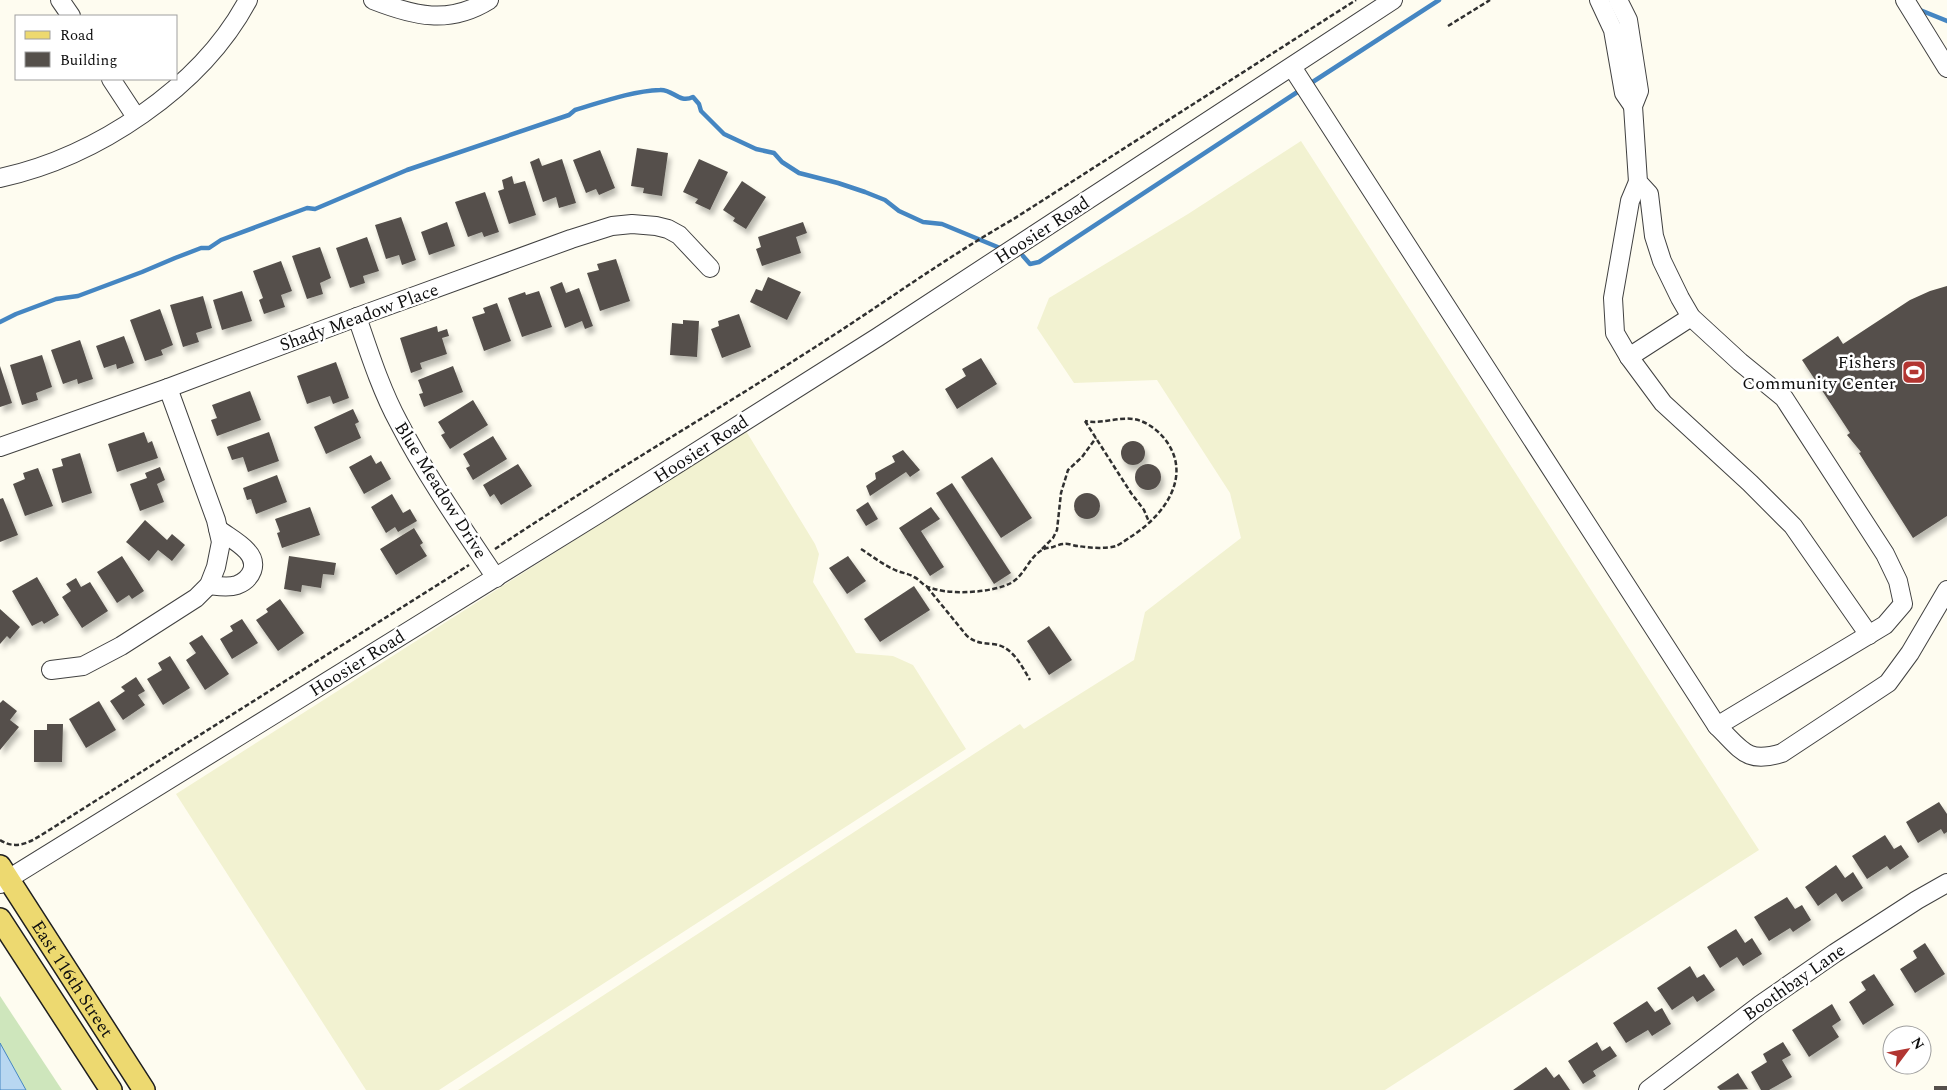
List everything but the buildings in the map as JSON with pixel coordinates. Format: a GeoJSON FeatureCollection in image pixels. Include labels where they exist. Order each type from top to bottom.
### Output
{"type":"FeatureCollection","features":[{"type":"Feature","properties":{"kind":"main road","name":"East 116th Street"},"geometry":{"type":"LineString","coordinates":[[3,876],[144,1090]]}},
{"type":"Feature","properties":{"kind":"main road","name":"East 116th Street"},"geometry":{"type":"LineString","coordinates":[[0,919],[110,1090]]}},
{"type":"Feature","properties":{"kind":"street"},"geometry":{"type":"LineString","coordinates":[[60,0],[70,15]]}},
{"type":"Feature","properties":{"kind":"street"},"geometry":{"type":"LineString","coordinates":[[0,178],[59,160],[99,141],[162,99],[212,51],[242,12],[248,0]]}},
{"type":"Feature","properties":{"kind":"street"},"geometry":{"type":"LineString","coordinates":[[373,0],[403,12],[420,16],[441,16],[459,14],[479,7],[489,0]]}},
{"type":"Feature","properties":{"kind":"street","name":"Hoosier Road"},"geometry":{"type":"LineString","coordinates":[[3,876],[496,578],[892,329],[1393,0]]}},
{"type":"Feature","properties":{"kind":"street"},"geometry":{"type":"LineString","coordinates":[[1600,0],[1613,30],[1624,93],[1633,106]]}},
{"type":"Feature","properties":{"kind":"street"},"geometry":{"type":"LineString","coordinates":[[1618,0],[1628,20],[1639,91],[1633,106],[1638,182],[1630,201],[1613,298],[1616,333],[1629,357],[1663,403],[1794,526],[1869,635]]}},
{"type":"Feature","properties":{"kind":"street"},"geometry":{"type":"LineString","coordinates":[[1905,0],[1947,68]]}},
{"type":"Feature","properties":{"kind":"street"},"geometry":{"type":"LineString","coordinates":[[1292,67],[1717,726],[1747,755],[1766,758],[1782,753],[1888,683],[1910,653],[1947,590]]}},
{"type":"Feature","properties":{"kind":"street"},"geometry":{"type":"LineString","coordinates":[[112,80],[136,117]]}},
{"type":"Feature","properties":{"kind":"street"},"geometry":{"type":"LineString","coordinates":[[1638,182],[1649,194],[1654,236],[1662,261],[1691,317],[1740,362],[1784,398],[1885,554],[1898,581],[1902,604],[1885,625],[1717,726]]}},
{"type":"Feature","properties":{"kind":"street","name":"Shady Meadow Place"},"geometry":{"type":"LineString","coordinates":[[0,447],[168,388],[356,317],[612,226],[640,225],[668,229],[679,235],[710,268]]}},
{"type":"Feature","properties":{"kind":"street","name":"Blue Meadow Drive"},"geometry":{"type":"LineString","coordinates":[[356,317],[398,421],[424,468],[496,578]]}},
{"type":"Feature","properties":{"kind":"street"},"geometry":{"type":"LineString","coordinates":[[1629,357],[1691,317]]}},
{"type":"Feature","properties":{"kind":"street"},"geometry":{"type":"LineString","coordinates":[[51,670],[83,666],[121,646],[196,598],[209,585],[216,567],[221,542],[168,388]]}},
{"type":"Feature","properties":{"kind":"street"},"geometry":{"type":"LineString","coordinates":[[209,585],[222,587],[236,585],[247,580],[252,572],[253,563],[248,552],[218,529]]}},
{"type":"Feature","properties":{"kind":"street","name":"Boothbay Lane"},"geometry":{"type":"LineString","coordinates":[[1648,1090],[1729,1028],[1813,968],[1917,900],[1947,883]]}},
{"type":"Feature","properties":{"kind":"path"},"geometry":{"type":"LineString","coordinates":[[0,840],[8,845],[19,845],[31,841],[246,708],[440,582],[482,558],[641,455],[812,350],[965,248],[1012,220],[1356,0]]}},
{"type":"Feature","properties":{"kind":"path"},"geometry":{"type":"LineString","coordinates":[[1448,26],[1490,0]]}},
{"type":"Feature","properties":{"kind":"path"},"geometry":{"type":"LineString","coordinates":[[1041,550],[1065,543],[1090,548],[1116,546],[1141,530],[1149,522],[1161,510],[1170,498],[1175,486],[1178,474],[1172,449],[1158,432],[1141,421],[1130,418],[1117,418],[1095,423],[1085,421],[1144,510],[1149,522]]}},
{"type":"Feature","properties":{"kind":"path"},"geometry":{"type":"LineString","coordinates":[[926,586],[950,592],[1002,586],[1022,575],[1053,538],[1057,530],[1061,493],[1068,470],[1082,457],[1096,438]]}},
{"type":"Feature","properties":{"kind":"path"},"geometry":{"type":"LineString","coordinates":[[861,549],[894,570],[915,577],[926,586],[967,636],[975,642],[1002,646],[1012,652],[1030,680]]}},
{"type":"Feature","properties":{"kind":"green space"},"geometry":{"type":"Polygon","coordinates":[[[1301,141],[1759,850],[1385,1090],[458,1090],[1020,724],[1024,729],[1134,660],[1145,612],[1241,538],[1230,493],[1157,380],[1074,383],[1037,328],[1049,298],[1188,214],[1301,141]]]}},
{"type":"Feature","properties":{"kind":"green space"},"geometry":{"type":"Polygon","coordinates":[[[746,431],[815,544],[819,554],[813,582],[856,653],[893,656],[913,665],[966,749],[439,1090],[366,1090],[176,794],[746,431]]]}},
{"type":"Feature","properties":{"kind":"green space"},"geometry":{"type":"Polygon","coordinates":[[[0,996],[62,1090],[0,1090],[0,996]]]}},
{"type":"Feature","properties":{"kind":"water"},"geometry":{"type":"Polygon","coordinates":[[[0,1043],[26,1090],[0,1090],[0,1043]]]}},
{"type":"Feature","properties":{"kind":"waterway"},"geometry":{"type":"LineString","coordinates":[[1308,85],[1439,0]]}},
{"type":"Feature","properties":{"kind":"waterway"},"geometry":{"type":"LineString","coordinates":[[1920,10],[1947,21]]}},
{"type":"Feature","properties":{"kind":"waterway"},"geometry":{"type":"LineString","coordinates":[[1023,256],[1030,264],[1039,262],[1302,89]]}},
{"type":"Feature","properties":{"kind":"waterway"},"geometry":{"type":"LineString","coordinates":[[0,322],[56,299],[78,296],[201,248],[209,248],[221,240],[307,208],[315,209],[407,170],[569,115],[575,110],[606,100],[660,90],[665,90],[684,99],[693,97],[699,104],[701,111],[724,134],[756,149],[774,153],[782,162],[799,173],[865,192],[885,200],[899,211],[923,222],[942,224],[1000,248]]}},
{"type":"Feature","properties":{"kind":"place","name":"Fishers Community Center"},"geometry":{"type":"Point","coordinates":[1914,372]}}]}
